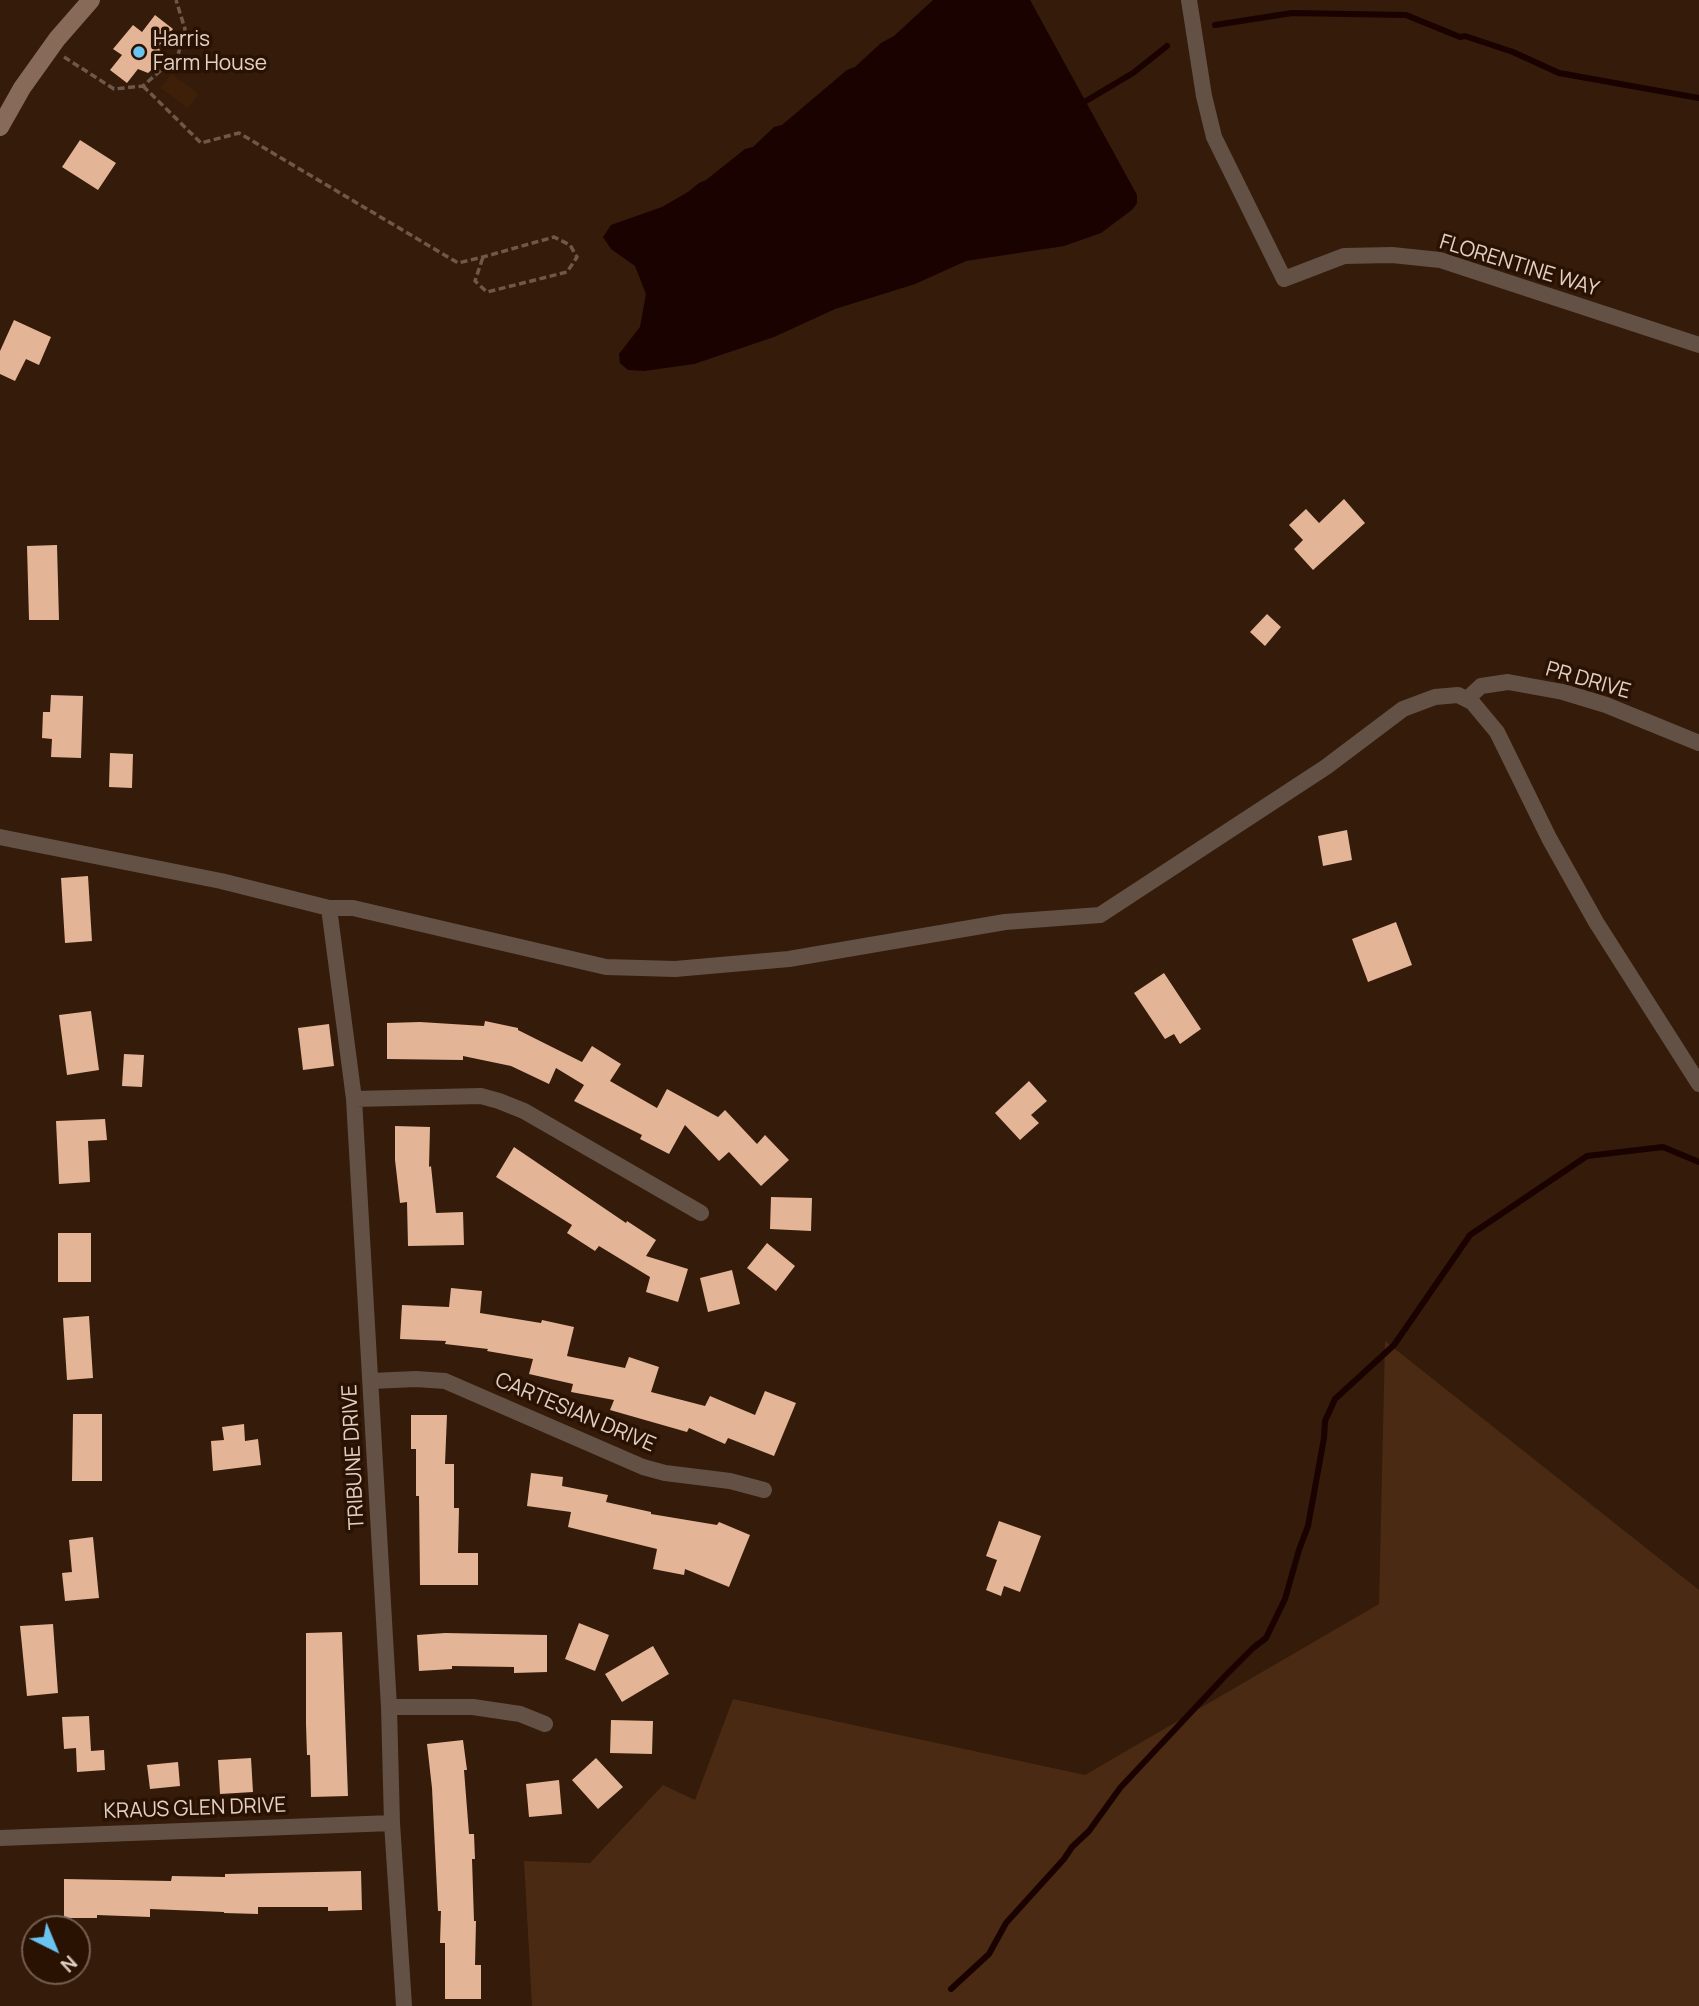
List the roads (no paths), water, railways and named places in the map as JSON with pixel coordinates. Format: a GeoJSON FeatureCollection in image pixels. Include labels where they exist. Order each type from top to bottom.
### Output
{"type":"FeatureCollection","features":[{"type":"Feature","properties":{"kind":"main road"},"geometry":{"type":"LineString","coordinates":[[0,127],[22,88],[50,48],[91,0]]}},
{"type":"Feature","properties":{"kind":"street","name":"FLORENTINE WAY"},"geometry":{"type":"LineString","coordinates":[[1189,0],[1204,96],[1214,137],[1284,279],[1344,256],[1392,255],[1440,260],[1699,345]]}},
{"type":"Feature","properties":{"kind":"street","name":"PR DRIVE"},"geometry":{"type":"LineString","coordinates":[[1467,699],[1480,686],[1508,682],[1563,692],[1606,705],[1699,743]]}},
{"type":"Feature","properties":{"kind":"street"},"geometry":{"type":"LineString","coordinates":[[0,837],[221,881],[330,908],[353,908],[606,967],[674,970],[789,959],[1005,922],[1100,915],[1326,767],[1403,709],[1435,697],[1458,695],[1472,702],[1497,732],[1549,838],[1596,922],[1699,1084]]}},
{"type":"Feature","properties":{"kind":"street","name":"TRIBUNE DRIVE"},"geometry":{"type":"LineString","coordinates":[[330,908],[354,1099],[404,2006]]}},
{"type":"Feature","properties":{"kind":"street"},"geometry":{"type":"LineString","coordinates":[[354,1099],[481,1096],[499,1101],[524,1111],[701,1213]]}},
{"type":"Feature","properties":{"kind":"street","name":"CARTESIAN DRIVE"},"geometry":{"type":"LineString","coordinates":[[371,1381],[445,1381],[643,1467],[665,1473],[730,1481],[764,1490]]}},
{"type":"Feature","properties":{"kind":"street"},"geometry":{"type":"LineString","coordinates":[[389,1707],[473,1707],[520,1714],[545,1724]]}},
{"type":"Feature","properties":{"kind":"street","name":"KRAUS GLEN DRIVE"},"geometry":{"type":"LineString","coordinates":[[0,1838],[392,1823]]}},
{"type":"Feature","properties":{"kind":"waterway"},"geometry":{"type":"LineString","coordinates":[[1215,25],[1292,13],[1406,15],[1460,37],[1465,36],[1513,52],[1559,73],[1699,98]]}},
{"type":"Feature","properties":{"kind":"waterway"},"geometry":{"type":"LineString","coordinates":[[1081,104],[1133,73],[1167,46]]}},
{"type":"Feature","properties":{"kind":"waterway"},"geometry":{"type":"LineString","coordinates":[[951,1989],[989,1954],[1006,1923],[1089,1831],[1120,1788],[1225,1676],[1266,1638],[1285,1599],[1308,1526],[1325,1421],[1335,1399],[1394,1345],[1470,1235],[1587,1156],[1663,1147],[1699,1162]]}},
{"type":"Feature","properties":{"kind":"place","name":"Harris Farm House"},"geometry":{"type":"Point","coordinates":[139,52]}}]}
